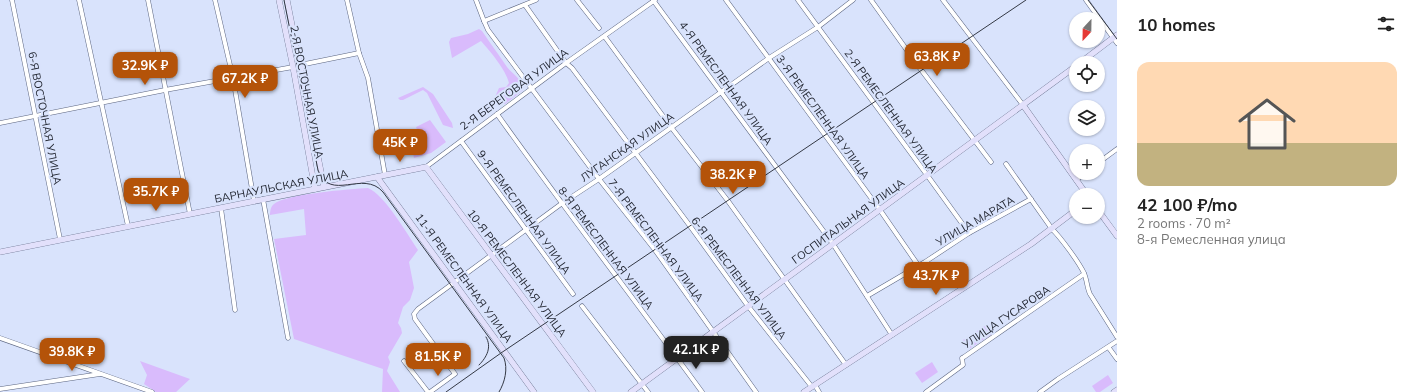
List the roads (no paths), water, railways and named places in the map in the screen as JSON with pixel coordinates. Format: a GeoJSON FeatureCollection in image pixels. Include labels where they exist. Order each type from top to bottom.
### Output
{"type":"FeatureCollection","features":[{"type":"Feature","properties":{"kind":"main road","name":"2-Я ВОСТОЧНАЯ УЛИЦА"},"geometry":{"type":"LineString","coordinates":[[279,0],[293,67],[315,189]]}},
{"type":"Feature","properties":{"kind":"main road","name":"2-Я ВОСТОЧНАЯ УЛИЦА"},"geometry":{"type":"LineString","coordinates":[[286,0],[324,187]]}},
{"type":"Feature","properties":{"kind":"main road"},"geometry":{"type":"LineString","coordinates":[[1090,56],[1116,38]]}},
{"type":"Feature","properties":{"kind":"main road","name":"ГОСПИТАЛЬНАЯ УЛИЦА"},"geometry":{"type":"LineString","coordinates":[[631,392],[1069,71]]}},
{"type":"Feature","properties":{"kind":"main road"},"geometry":{"type":"LineString","coordinates":[[1023,105],[1069,170]]}},
{"type":"Feature","properties":{"kind":"main road","name":"2-Я БЕРЕГОВАЯ УЛИЦА"},"geometry":{"type":"LineString","coordinates":[[377,176],[426,167]]}},
{"type":"Feature","properties":{"kind":"main road","name":"10-Я РЕМЕСЛЕННАЯ УЛИЦА"},"geometry":{"type":"LineString","coordinates":[[426,167],[593,392]]}},
{"type":"Feature","properties":{"kind":"main road","name":"БАРНАУЛЬСКАЯ УЛИЦА"},"geometry":{"type":"LineString","coordinates":[[0,252],[377,176]]}},
{"type":"Feature","properties":{"kind":"main road","name":"11-Я РЕМЕСЛЕННАЯ УЛИЦА"},"geometry":{"type":"LineString","coordinates":[[377,176],[534,392]]}},
{"type":"Feature","properties":{"kind":"main road"},"geometry":{"type":"LineString","coordinates":[[1076,180],[1082,188]]}},
{"type":"Feature","properties":{"kind":"main road"},"geometry":{"type":"LineString","coordinates":[[804,392],[1032,244],[1069,216]]}},
{"type":"Feature","properties":{"kind":"main road"},"geometry":{"type":"LineString","coordinates":[[1105,220],[1117,236]]}},
{"type":"Feature","properties":{"kind":"street","name":"6-Я ВОСТОЧНАЯ УЛИЦА"},"geometry":{"type":"LineString","coordinates":[[12,0],[60,240]]}},
{"type":"Feature","properties":{"kind":"street"},"geometry":{"type":"LineString","coordinates":[[79,0],[128,226]]}},
{"type":"Feature","properties":{"kind":"street"},"geometry":{"type":"LineString","coordinates":[[148,0],[190,214]]}},
{"type":"Feature","properties":{"kind":"street"},"geometry":{"type":"LineString","coordinates":[[215,0],[233,78],[254,201]]}},
{"type":"Feature","properties":{"kind":"street"},"geometry":{"type":"LineString","coordinates":[[347,0],[359,53],[368,78],[385,175]]}},
{"type":"Feature","properties":{"kind":"street","name":"7-Я РЕМЕСЛЕННАЯ УЛИЦА"},"geometry":{"type":"LineString","coordinates":[[476,0],[488,30],[531,89],[654,250],[756,392]]}},
{"type":"Feature","properties":{"kind":"street"},"geometry":{"type":"LineString","coordinates":[[484,21],[536,0]]}},
{"type":"Feature","properties":{"kind":"street"},"geometry":{"type":"LineString","coordinates":[[577,0],[599,28]]}},
{"type":"Feature","properties":{"kind":"street","name":"2-Я БЕРЕГОВАЯ УЛИЦА"},"geometry":{"type":"LineString","coordinates":[[426,167],[654,0]]}},
{"type":"Feature","properties":{"kind":"street","name":"4-Я РЕМЕСЛЕННАЯ УЛИЦА"},"geometry":{"type":"LineString","coordinates":[[654,0],[720,92],[778,167],[833,244],[892,335]]}},
{"type":"Feature","properties":{"kind":"street","name":"3-Я РЕМЕСЛЕННАЯ УЛИЦА"},"geometry":{"type":"LineString","coordinates":[[726,0],[880,210],[918,265]]}},
{"type":"Feature","properties":{"kind":"street","name":"2-Я РЕМЕСЛЕННАЯ УЛИЦА"},"geometry":{"type":"LineString","coordinates":[[798,0],[969,233]]}},
{"type":"Feature","properties":{"kind":"street","name":"ЛУГАНСКАЯ УЛИЦА"},"geometry":{"type":"LineString","coordinates":[[429,392],[455,374],[416,319],[414,314],[418,309],[561,204],[599,179],[769,58],[818,27],[853,0]]}},
{"type":"Feature","properties":{"kind":"street"},"geometry":{"type":"LineString","coordinates":[[871,0],[919,67],[991,162]]}},
{"type":"Feature","properties":{"kind":"street"},"geometry":{"type":"LineString","coordinates":[[943,0],[1023,105]]}},
{"type":"Feature","properties":{"kind":"street"},"geometry":{"type":"LineString","coordinates":[[1086,0],[1116,38]]}},
{"type":"Feature","properties":{"kind":"street","name":"6-Я РЕМЕСЛЕННАЯ УЛИЦА"},"geometry":{"type":"LineString","coordinates":[[525,5],[566,63],[572,68],[636,152],[748,306],[819,392]]}},
{"type":"Feature","properties":{"kind":"street"},"geometry":{"type":"LineString","coordinates":[[605,37],[728,201],[846,365]]}},
{"type":"Feature","properties":{"kind":"street"},"geometry":{"type":"LineString","coordinates":[[300,65],[359,53]]}},
{"type":"Feature","properties":{"kind":"street"},"geometry":{"type":"LineString","coordinates":[[0,123],[165,90],[293,67]]}},
{"type":"Feature","properties":{"kind":"street","name":"8-Я РЕМЕСЛЕННАЯ УЛИЦА"},"geometry":{"type":"LineString","coordinates":[[497,114],[561,204],[617,276],[702,392]]}},
{"type":"Feature","properties":{"kind":"street","name":"9-Я РЕМЕСЛЕННАЯ УЛИЦА"},"geometry":{"type":"LineString","coordinates":[[461,141],[573,294]]}},
{"type":"Feature","properties":{"kind":"street"},"geometry":{"type":"LineString","coordinates":[[1105,158],[1117,149]]}},
{"type":"Feature","properties":{"kind":"street"},"geometry":{"type":"LineString","coordinates":[[1006,164],[1052,229],[1060,236],[1084,274],[1090,294],[1117,337]]}},
{"type":"Feature","properties":{"kind":"street"},"geometry":{"type":"LineString","coordinates":[[263,199],[288,338]]}},
{"type":"Feature","properties":{"kind":"street","name":"УЛИЦА МАРАТА"},"geometry":{"type":"LineString","coordinates":[[867,296],[925,262],[969,233],[1031,199]]}},
{"type":"Feature","properties":{"kind":"street"},"geometry":{"type":"LineString","coordinates":[[221,208],[235,310]]}},
{"type":"Feature","properties":{"kind":"street","name":"УЛИЦА ГУСАРОВА"},"geometry":{"type":"LineString","coordinates":[[926,392],[963,365],[962,358],[1084,274]]}},
{"type":"Feature","properties":{"kind":"street"},"geometry":{"type":"LineString","coordinates":[[582,306],[648,392]]}},
{"type":"Feature","properties":{"kind":"street"},"geometry":{"type":"LineString","coordinates":[[0,338],[152,392]]}},
{"type":"Feature","properties":{"kind":"street"},"geometry":{"type":"LineString","coordinates":[[1040,392],[1117,341]]}},
{"type":"Feature","properties":{"kind":"street"},"geometry":{"type":"LineString","coordinates":[[1108,348],[1117,359]]}},
{"type":"Feature","properties":{"kind":"street"},"geometry":{"type":"LineString","coordinates":[[404,361],[429,392]]}},
{"type":"Feature","properties":{"kind":"street"},"geometry":{"type":"LineString","coordinates":[[0,389],[102,374]]}},
{"type":"Feature","properties":{"kind":"tram line"},"geometry":{"type":"LineString","coordinates":[[284,0],[318,170],[323,179],[330,184],[366,184],[375,186],[383,192],[504,358],[506,367],[505,375],[499,392]]}},
{"type":"Feature","properties":{"kind":"tram line"},"geometry":{"type":"LineString","coordinates":[[446,392],[501,353],[1026,0]]}},
{"type":"Feature","properties":{"kind":"tram line"},"geometry":{"type":"LineString","coordinates":[[1088,0],[1117,39]]}},
{"type":"Feature","properties":{"kind":"tram line"},"geometry":{"type":"LineString","coordinates":[[479,365],[488,352],[489,344],[486,337]]}}]}
